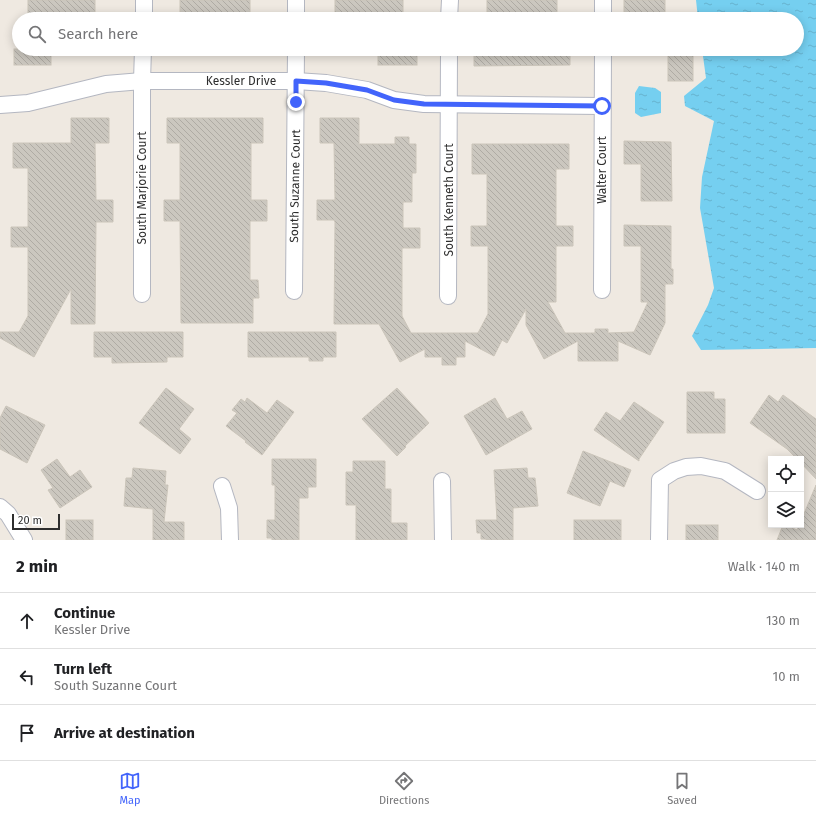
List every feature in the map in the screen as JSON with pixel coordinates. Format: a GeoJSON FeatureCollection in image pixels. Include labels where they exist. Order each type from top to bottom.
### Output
{"type":"FeatureCollection","features":[{"type":"Feature","properties":{"kind":"street"},"geometry":{"type":"LineString","coordinates":[[144,0],[144,12]]}},
{"type":"Feature","properties":{"kind":"street"},"geometry":{"type":"LineString","coordinates":[[296,0],[296,12]]}},
{"type":"Feature","properties":{"kind":"street"},"geometry":{"type":"LineString","coordinates":[[449,12],[450,0]]}},
{"type":"Feature","properties":{"kind":"street"},"geometry":{"type":"LineString","coordinates":[[603,0],[603,12]]}},
{"type":"Feature","properties":{"kind":"street","name":"South Marjorie Court"},"geometry":{"type":"LineString","coordinates":[[142,294],[143,56]]}},
{"type":"Feature","properties":{"kind":"street","name":"South Suzanne Court"},"geometry":{"type":"LineString","coordinates":[[294,291],[296,56]]}},
{"type":"Feature","properties":{"kind":"street","name":"South Kenneth Court"},"geometry":{"type":"LineString","coordinates":[[448,296],[449,56]]}},
{"type":"Feature","properties":{"kind":"street","name":"Walter Court"},"geometry":{"type":"LineString","coordinates":[[602,290],[603,56]]}},
{"type":"Feature","properties":{"kind":"street","name":"Kessler Drive"},"geometry":{"type":"LineString","coordinates":[[0,105],[28,103],[106,84],[142,81],[296,81],[326,83],[367,90],[394,100],[424,104],[602,106]]}},
{"type":"Feature","properties":{"kind":"street"},"geometry":{"type":"LineString","coordinates":[[659,540],[660,480],[674,471],[686,467],[701,466],[725,471],[757,491]]}},
{"type":"Feature","properties":{"kind":"street"},"geometry":{"type":"LineString","coordinates":[[442,480],[443,540]]}},
{"type":"Feature","properties":{"kind":"street"},"geometry":{"type":"LineString","coordinates":[[222,486],[229,508],[230,540]]}},
{"type":"Feature","properties":{"kind":"street"},"geometry":{"type":"LineString","coordinates":[[0,507],[8,514],[24,540]]}},
{"type":"Feature","properties":{"kind":"water"},"geometry":{"type":"Polygon","coordinates":[[[696,0],[816,0],[816,348],[701,350],[692,336],[708,305],[714,288],[700,208],[702,177],[714,121],[685,106],[684,96],[706,78],[703,56],[804,56],[804,12],[697,12],[696,0]]]}},
{"type":"Feature","properties":{"kind":"water"},"geometry":{"type":"Polygon","coordinates":[[[639,86],[655,88],[661,92],[661,113],[641,117],[635,113],[635,93],[639,86]]]}},
{"type":"Feature","properties":{"kind":"building"},"geometry":{"type":"Polygon","coordinates":[[[28,0],[95,0],[95,12],[28,12],[28,0]]]}},
{"type":"Feature","properties":{"kind":"building"},"geometry":{"type":"Polygon","coordinates":[[[180,0],[250,0],[250,12],[180,12],[180,0]]]}},
{"type":"Feature","properties":{"kind":"building"},"geometry":{"type":"Polygon","coordinates":[[[335,0],[403,0],[403,12],[335,12],[335,0]]]}},
{"type":"Feature","properties":{"kind":"building"},"geometry":{"type":"Polygon","coordinates":[[[487,0],[557,0],[557,12],[487,12],[487,0]]]}},
{"type":"Feature","properties":{"kind":"building"},"geometry":{"type":"Polygon","coordinates":[[[624,0],[665,0],[665,12],[624,12],[624,0]]]}},
{"type":"Feature","properties":{"kind":"building"},"geometry":{"type":"Polygon","coordinates":[[[14,56],[51,56],[51,65],[14,65],[14,56]]]}},
{"type":"Feature","properties":{"kind":"building"},"geometry":{"type":"Polygon","coordinates":[[[378,56],[417,56],[417,65],[378,65],[378,56]]]}},
{"type":"Feature","properties":{"kind":"building"},"geometry":{"type":"Polygon","coordinates":[[[474,56],[570,56],[570,65],[474,66],[474,56]]]}},
{"type":"Feature","properties":{"kind":"building"},"geometry":{"type":"Polygon","coordinates":[[[668,56],[693,56],[693,81],[668,81],[668,56]]]}},
{"type":"Feature","properties":{"kind":"building"},"geometry":{"type":"Polygon","coordinates":[[[71,118],[109,118],[109,143],[95,143],[96,200],[113,200],[113,222],[96,222],[95,324],[71,324],[71,289],[34,357],[0,338],[0,332],[19,332],[28,316],[28,247],[11,247],[11,227],[28,227],[28,168],[13,168],[13,143],[71,143],[71,118]]]}},
{"type":"Feature","properties":{"kind":"building"},"geometry":{"type":"Polygon","coordinates":[[[167,118],[263,118],[263,143],[251,143],[251,200],[267,200],[267,221],[250,221],[250,280],[258,280],[259,298],[253,298],[253,323],[181,323],[180,221],[164,221],[164,200],[180,200],[180,143],[167,143],[167,118]]]}},
{"type":"Feature","properties":{"kind":"building"},"geometry":{"type":"Polygon","coordinates":[[[320,118],[359,118],[359,144],[395,144],[395,137],[409,137],[409,144],[416,144],[416,173],[412,173],[412,202],[403,202],[403,228],[420,228],[420,248],[402,248],[402,316],[411,333],[478,333],[488,314],[488,246],[471,246],[471,226],[487,226],[487,174],[472,174],[472,144],[569,144],[569,169],[556,169],[556,226],[573,226],[573,246],[556,246],[556,302],[548,302],[565,333],[595,333],[595,329],[608,329],[608,333],[634,332],[648,302],[641,302],[641,246],[624,246],[624,225],[671,226],[671,269],[673,269],[673,284],[665,284],[665,323],[650,355],[618,341],[618,361],[578,361],[578,341],[544,359],[526,325],[526,309],[507,343],[502,340],[494,356],[465,341],[465,357],[456,357],[456,365],[442,365],[442,357],[425,357],[425,349],[400,362],[379,324],[334,324],[335,222],[334,220],[317,220],[317,200],[335,200],[334,143],[320,143],[320,118]]]}},
{"type":"Feature","properties":{"kind":"building"},"geometry":{"type":"Polygon","coordinates":[[[624,141],[671,142],[672,201],[641,201],[641,164],[624,164],[624,141]]]}},
{"type":"Feature","properties":{"kind":"building"},"geometry":{"type":"Polygon","coordinates":[[[94,332],[183,332],[183,357],[167,357],[167,362],[112,363],[112,357],[94,357],[94,332]]]}},
{"type":"Feature","properties":{"kind":"building"},"geometry":{"type":"Polygon","coordinates":[[[248,332],[336,332],[336,357],[323,357],[323,361],[309,361],[309,357],[248,357],[248,332]]]}},
{"type":"Feature","properties":{"kind":"building"},"geometry":{"type":"Polygon","coordinates":[[[166,388],[194,409],[179,429],[191,439],[180,454],[139,423],[166,388]]]}},
{"type":"Feature","properties":{"kind":"building"},"geometry":{"type":"Polygon","coordinates":[[[397,388],[429,423],[405,446],[406,447],[397,456],[362,419],[397,388]]]}},
{"type":"Feature","properties":{"kind":"building"},"geometry":{"type":"Polygon","coordinates":[[[687,392],[714,392],[714,399],[725,399],[725,433],[687,433],[687,392]]]}},
{"type":"Feature","properties":{"kind":"building"},"geometry":{"type":"Polygon","coordinates":[[[769,395],[778,402],[783,395],[816,419],[816,479],[804,466],[804,456],[794,456],[787,449],[750,423],[769,395]]]}},
{"type":"Feature","properties":{"kind":"building"},"geometry":{"type":"Polygon","coordinates":[[[247,398],[267,413],[277,400],[294,412],[262,455],[226,426],[237,413],[232,410],[241,399],[245,402],[247,398]]]}},
{"type":"Feature","properties":{"kind":"building"},"geometry":{"type":"Polygon","coordinates":[[[495,398],[507,419],[522,411],[532,429],[486,455],[464,416],[495,398]]]}},
{"type":"Feature","properties":{"kind":"building"},"geometry":{"type":"Polygon","coordinates":[[[634,402],[664,422],[639,461],[594,430],[606,412],[620,421],[634,402]]]}},
{"type":"Feature","properties":{"kind":"building"},"geometry":{"type":"Polygon","coordinates":[[[6,406],[45,425],[27,463],[0,449],[0,418],[6,406]]]}},
{"type":"Feature","properties":{"kind":"building"},"geometry":{"type":"Polygon","coordinates":[[[583,451],[631,470],[624,487],[610,481],[600,506],[567,493],[583,451]]]}},
{"type":"Feature","properties":{"kind":"building"},"geometry":{"type":"Polygon","coordinates":[[[57,459],[70,477],[80,470],[92,487],[60,508],[48,490],[53,488],[41,470],[57,459]]]}},
{"type":"Feature","properties":{"kind":"building"},"geometry":{"type":"Polygon","coordinates":[[[272,459],[316,459],[316,487],[308,487],[308,498],[299,498],[299,540],[272,540],[272,538],[267,538],[267,520],[275,520],[275,485],[272,485],[272,459]]]}},
{"type":"Feature","properties":{"kind":"building"},"geometry":{"type":"Polygon","coordinates":[[[353,461],[385,461],[385,489],[391,489],[391,523],[407,523],[407,540],[356,540],[356,505],[346,505],[346,472],[353,472],[353,461]]]}},
{"type":"Feature","properties":{"kind":"building"},"geometry":{"type":"Polygon","coordinates":[[[133,468],[166,471],[165,485],[168,485],[164,522],[184,522],[184,540],[153,540],[153,509],[124,506],[126,478],[132,478],[133,468]]]}},
{"type":"Feature","properties":{"kind":"building"},"geometry":{"type":"Polygon","coordinates":[[[527,468],[528,478],[535,478],[538,506],[513,508],[513,540],[481,539],[481,533],[477,533],[476,520],[497,520],[494,470],[527,468]]]}},
{"type":"Feature","properties":{"kind":"building"},"geometry":{"type":"Polygon","coordinates":[[[816,485],[816,540],[777,540],[782,528],[793,528],[797,530],[798,528],[804,528],[804,514],[816,485]]]}},
{"type":"Feature","properties":{"kind":"building"},"geometry":{"type":"Polygon","coordinates":[[[66,520],[93,520],[93,540],[66,540],[66,520]]]}},
{"type":"Feature","properties":{"kind":"building"},"geometry":{"type":"Polygon","coordinates":[[[574,520],[621,520],[621,540],[574,540],[574,520]]]}},
{"type":"Feature","properties":{"kind":"building"},"geometry":{"type":"Polygon","coordinates":[[[686,525],[718,525],[718,540],[686,540],[686,525]]]}},
{"type":"Feature","properties":{"kind":"route"},"geometry":{"type":"LineString","coordinates":[[296,102],[296,81],[326,83],[367,90],[394,100],[424,104],[602,106]]}}]}
